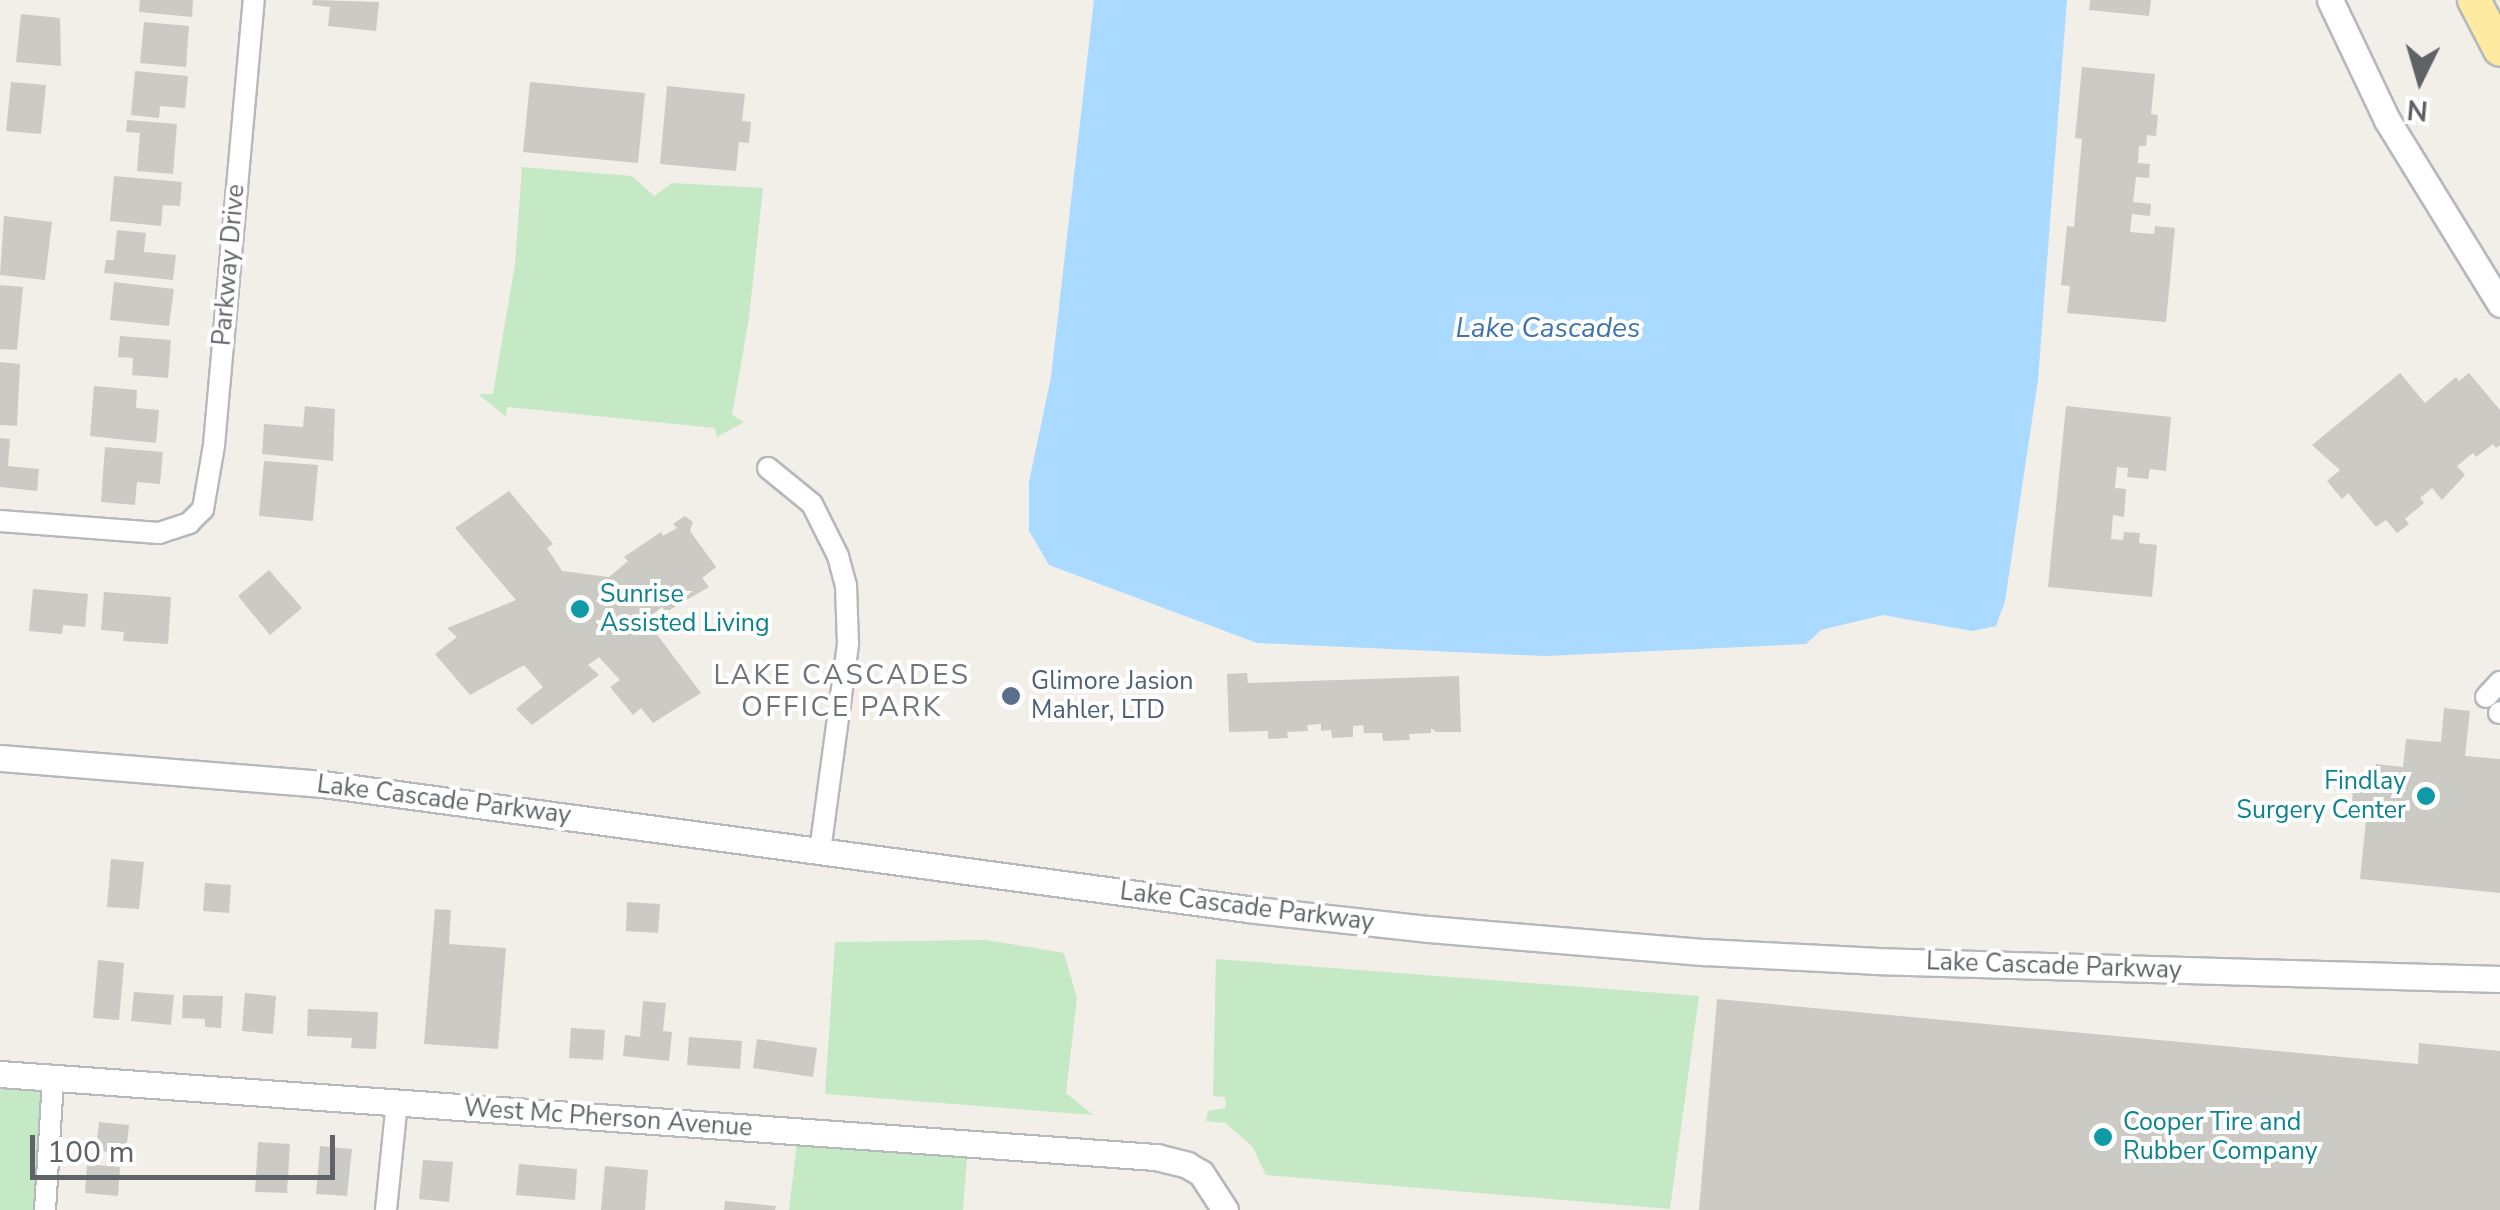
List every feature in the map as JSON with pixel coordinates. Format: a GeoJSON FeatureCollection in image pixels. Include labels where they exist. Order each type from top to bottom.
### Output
{"type":"FeatureCollection","features":[{"type":"Feature","properties":{"kind":"highway"},"geometry":{"type":"LineString","coordinates":[[2474,0],[2500,50]]}},
{"type":"Feature","properties":{"kind":"street","name":"Parkway Drive"},"geometry":{"type":"LineString","coordinates":[[0,521],[159,533],[190,523],[206,502],[254,0]]}},
{"type":"Feature","properties":{"kind":"street"},"geometry":{"type":"LineString","coordinates":[[2330,0],[2388,120],[2500,304]]}},
{"type":"Feature","properties":{"kind":"street"},"geometry":{"type":"LineString","coordinates":[[768,468],[812,504],[838,556],[846,585],[848,644],[820,850]]}},
{"type":"Feature","properties":{"kind":"street","name":"Lake Cascade Parkway"},"geometry":{"type":"LineString","coordinates":[[0,758],[323,784],[1247,909],[1705,952],[2500,979]]}},
{"type":"Feature","properties":{"kind":"street","name":"West Mc Pherson Avenue"},"geometry":{"type":"LineString","coordinates":[[0,1074],[1156,1158],[1187,1164],[1209,1181],[1226,1210]]}},
{"type":"Feature","properties":{"kind":"street"},"geometry":{"type":"LineString","coordinates":[[45,1210],[53,1078]]}},
{"type":"Feature","properties":{"kind":"street"},"geometry":{"type":"LineString","coordinates":[[386,1210],[397,1102]]}},
{"type":"Feature","properties":{"kind":"green space"},"geometry":{"type":"Polygon","coordinates":[[[522,167],[632,176],[654,196],[672,183],[763,188],[749,318],[732,415],[744,422],[717,437],[715,428],[507,407],[506,417],[478,394],[493,394],[515,264],[522,167]]]}},
{"type":"Feature","properties":{"kind":"green space"},"geometry":{"type":"Polygon","coordinates":[[[986,940],[1064,953],[1077,998],[1066,1093],[1093,1115],[825,1094],[835,942],[986,940]]]}},
{"type":"Feature","properties":{"kind":"green space"},"geometry":{"type":"Polygon","coordinates":[[[1216,959],[1699,996],[1670,1209],[1266,1175],[1252,1146],[1225,1123],[1206,1121],[1208,1111],[1226,1108],[1225,1097],[1213,1096],[1216,959]]]}},
{"type":"Feature","properties":{"kind":"green space"},"geometry":{"type":"Polygon","coordinates":[[[0,1074],[53,1078],[45,1210],[0,1210],[0,1074]]]}},
{"type":"Feature","properties":{"kind":"green space"},"geometry":{"type":"Polygon","coordinates":[[[798,1133],[968,1144],[963,1210],[789,1210],[798,1133]]]}},
{"type":"Feature","properties":{"kind":"water","name":"Lake Cascades"},"geometry":{"type":"Polygon","coordinates":[[[1094,0],[2067,0],[2038,380],[2005,601],[1996,626],[1972,631],[1883,615],[1821,630],[1806,644],[1545,656],[1257,643],[1049,565],[1029,531],[1029,482],[1051,377],[1094,0]]]}},
{"type":"Feature","properties":{"kind":"building"},"geometry":{"type":"Polygon","coordinates":[[[140,0],[193,0],[192,17],[139,12],[140,0]]]}},
{"type":"Feature","properties":{"kind":"building"},"geometry":{"type":"Polygon","coordinates":[[[313,0],[379,2],[376,31],[328,26],[330,7],[312,5],[313,0]]]}},
{"type":"Feature","properties":{"kind":"building"},"geometry":{"type":"Polygon","coordinates":[[[2090,0],[2151,0],[2149,16],[2089,10],[2090,0]]]}},
{"type":"Feature","properties":{"kind":"building"},"geometry":{"type":"Polygon","coordinates":[[[21,14],[60,18],[61,66],[16,62],[21,14]]]}},
{"type":"Feature","properties":{"kind":"building"},"geometry":{"type":"Polygon","coordinates":[[[144,22],[189,26],[186,67],[140,63],[144,22]]]}},
{"type":"Feature","properties":{"kind":"building"},"geometry":{"type":"Polygon","coordinates":[[[2082,67],[2155,74],[2151,114],[2158,115],[2156,136],[2147,135],[2146,146],[2139,146],[2138,163],[2150,164],[2149,178],[2136,177],[2133,202],[2151,204],[2150,216],[2132,214],[2130,232],[2154,234],[2155,226],[2175,228],[2166,322],[2067,313],[2070,286],[2061,285],[2067,226],[2074,227],[2082,139],[2075,138],[2082,67]]]}},
{"type":"Feature","properties":{"kind":"building"},"geometry":{"type":"Polygon","coordinates":[[[135,71],[188,76],[185,108],[160,106],[159,118],[131,115],[135,71]]]}},
{"type":"Feature","properties":{"kind":"building"},"geometry":{"type":"Polygon","coordinates":[[[11,82],[46,85],[41,134],[6,131],[11,82]]]}},
{"type":"Feature","properties":{"kind":"building"},"geometry":{"type":"Polygon","coordinates":[[[530,82],[645,93],[638,163],[523,152],[530,82]]]}},
{"type":"Feature","properties":{"kind":"building"},"geometry":{"type":"Polygon","coordinates":[[[667,86],[745,94],[742,121],[751,122],[749,143],[739,142],[736,171],[660,164],[667,86]]]}},
{"type":"Feature","properties":{"kind":"building"},"geometry":{"type":"Polygon","coordinates":[[[127,120],[177,124],[173,174],[137,171],[140,133],[126,132],[127,120]]]}},
{"type":"Feature","properties":{"kind":"building"},"geometry":{"type":"Polygon","coordinates":[[[114,176],[182,182],[180,206],[163,205],[161,226],[110,221],[114,176]]]}},
{"type":"Feature","properties":{"kind":"building"},"geometry":{"type":"Polygon","coordinates":[[[4,216],[52,222],[45,280],[0,275],[4,216]]]}},
{"type":"Feature","properties":{"kind":"building"},"geometry":{"type":"Polygon","coordinates":[[[117,230],[146,233],[144,252],[176,255],[173,280],[104,273],[106,260],[114,260],[117,230]]]}},
{"type":"Feature","properties":{"kind":"building"},"geometry":{"type":"Polygon","coordinates":[[[114,282],[174,289],[169,326],[110,320],[114,282]]]}},
{"type":"Feature","properties":{"kind":"building"},"geometry":{"type":"Polygon","coordinates":[[[0,285],[23,287],[17,350],[0,349],[0,285]]]}},
{"type":"Feature","properties":{"kind":"building"},"geometry":{"type":"Polygon","coordinates":[[[120,336],[171,340],[168,378],[132,375],[133,358],[118,357],[120,336]]]}},
{"type":"Feature","properties":{"kind":"building"},"geometry":{"type":"Polygon","coordinates":[[[0,362],[20,364],[17,426],[0,425],[0,362]]]}},
{"type":"Feature","properties":{"kind":"building"},"geometry":{"type":"Polygon","coordinates":[[[2400,373],[2425,403],[2456,377],[2459,381],[2469,373],[2500,410],[2500,445],[2496,448],[2493,444],[2476,457],[2473,453],[2457,466],[2465,475],[2442,500],[2432,488],[2420,498],[2424,503],[2405,519],[2409,524],[2397,533],[2386,520],[2376,527],[2348,493],[2342,499],[2327,481],[2340,470],[2312,445],[2400,373]]]}},
{"type":"Feature","properties":{"kind":"building"},"geometry":{"type":"Polygon","coordinates":[[[94,386],[137,390],[136,408],[159,410],[156,443],[90,436],[94,386]]]}},
{"type":"Feature","properties":{"kind":"building"},"geometry":{"type":"Polygon","coordinates":[[[305,406],[335,409],[333,461],[262,454],[264,424],[303,427],[305,406]]]}},
{"type":"Feature","properties":{"kind":"building"},"geometry":{"type":"Polygon","coordinates":[[[2066,406],[2171,417],[2166,471],[2150,469],[2148,479],[2127,477],[2128,468],[2117,467],[2115,488],[2126,489],[2124,517],[2113,515],[2111,539],[2123,540],[2124,532],[2140,533],[2139,543],[2157,545],[2152,597],[2048,587],[2066,406]]]}},
{"type":"Feature","properties":{"kind":"building"},"geometry":{"type":"Polygon","coordinates":[[[0,438],[10,439],[8,466],[39,469],[37,491],[0,487],[0,438]]]}},
{"type":"Feature","properties":{"kind":"building"},"geometry":{"type":"Polygon","coordinates":[[[105,447],[163,452],[160,484],[137,482],[135,505],[101,502],[105,447]]]}},
{"type":"Feature","properties":{"kind":"building"},"geometry":{"type":"Polygon","coordinates":[[[264,461],[318,465],[313,521],[259,516],[264,461]]]}},
{"type":"Feature","properties":{"kind":"building","name":"Sunrise Assisted Living"},"geometry":{"type":"Polygon","coordinates":[[[509,491],[553,544],[547,548],[562,571],[609,577],[628,561],[624,557],[661,532],[663,536],[677,528],[673,524],[685,516],[693,522],[690,531],[716,567],[702,578],[709,587],[666,612],[662,607],[646,620],[701,693],[653,723],[641,708],[633,715],[610,687],[620,680],[599,657],[588,665],[599,675],[532,725],[516,709],[543,687],[524,665],[470,695],[435,654],[457,637],[447,628],[516,600],[455,528],[509,491]]]}},
{"type":"Feature","properties":{"kind":"building"},"geometry":{"type":"Polygon","coordinates":[[[269,570],[302,608],[270,635],[238,596],[269,570]]]}},
{"type":"Feature","properties":{"kind":"building"},"geometry":{"type":"Polygon","coordinates":[[[33,589],[88,594],[85,627],[63,625],[62,634],[29,631],[33,589]]]}},
{"type":"Feature","properties":{"kind":"building"},"geometry":{"type":"Polygon","coordinates":[[[104,592],[171,597],[168,644],[123,641],[124,632],[101,630],[104,592]]]}},
{"type":"Feature","properties":{"kind":"building"},"geometry":{"type":"Polygon","coordinates":[[[1247,673],[1248,683],[1459,676],[1461,732],[1436,732],[1431,728],[1431,733],[1409,734],[1410,740],[1383,741],[1382,733],[1364,733],[1363,725],[1353,726],[1353,737],[1332,738],[1331,730],[1321,731],[1321,724],[1307,725],[1308,731],[1287,732],[1288,738],[1268,739],[1268,731],[1229,732],[1227,674],[1247,673]]]}},
{"type":"Feature","properties":{"kind":"building","name":"Findlay Surgery Center"},"geometry":{"type":"Polygon","coordinates":[[[2444,708],[2470,711],[2465,756],[2500,759],[2500,893],[2360,879],[2367,811],[2351,810],[2354,781],[2374,783],[2376,764],[2403,767],[2406,739],[2441,742],[2444,708]]]}},
{"type":"Feature","properties":{"kind":"building"},"geometry":{"type":"Polygon","coordinates":[[[111,859],[144,862],[139,909],[107,907],[111,859]]]}},
{"type":"Feature","properties":{"kind":"building"},"geometry":{"type":"Polygon","coordinates":[[[205,883],[231,885],[229,913],[203,911],[205,883]]]}},
{"type":"Feature","properties":{"kind":"building"},"geometry":{"type":"Polygon","coordinates":[[[627,902],[660,904],[658,933],[626,931],[627,902]]]}},
{"type":"Feature","properties":{"kind":"building"},"geometry":{"type":"Polygon","coordinates":[[[435,909],[451,910],[449,944],[506,948],[498,1049],[424,1044],[435,909]]]}},
{"type":"Feature","properties":{"kind":"building"},"geometry":{"type":"Polygon","coordinates":[[[98,960],[124,963],[119,1020],[93,1018],[98,960]]]}},
{"type":"Feature","properties":{"kind":"building"},"geometry":{"type":"Polygon","coordinates":[[[134,992],[174,995],[171,1025],[131,1021],[134,992]]]}},
{"type":"Feature","properties":{"kind":"building"},"geometry":{"type":"Polygon","coordinates":[[[245,993],[276,996],[273,1034],[242,1031],[245,993]]]}},
{"type":"Feature","properties":{"kind":"building"},"geometry":{"type":"Polygon","coordinates":[[[183,995],[223,996],[221,1028],[205,1027],[205,1019],[182,1018],[183,995]]]}},
{"type":"Feature","properties":{"kind":"building","name":"Cooper Tire and Rubber Company"},"geometry":{"type":"Polygon","coordinates":[[[1717,999],[2418,1064],[2419,1043],[2500,1051],[2500,1210],[1699,1210],[1717,999]]]}},
{"type":"Feature","properties":{"kind":"building"},"geometry":{"type":"Polygon","coordinates":[[[643,1001],[666,1003],[663,1031],[672,1032],[669,1061],[623,1056],[625,1035],[640,1037],[643,1001]]]}},
{"type":"Feature","properties":{"kind":"building"},"geometry":{"type":"Polygon","coordinates":[[[308,1009],[378,1012],[376,1049],[351,1048],[352,1038],[307,1036],[308,1009]]]}},
{"type":"Feature","properties":{"kind":"building"},"geometry":{"type":"Polygon","coordinates":[[[571,1028],[605,1030],[603,1060],[569,1058],[571,1028]]]}},
{"type":"Feature","properties":{"kind":"building"},"geometry":{"type":"Polygon","coordinates":[[[689,1037],[742,1041],[740,1069],[687,1065],[689,1037]]]}},
{"type":"Feature","properties":{"kind":"building"},"geometry":{"type":"Polygon","coordinates":[[[757,1039],[817,1048],[813,1077],[753,1068],[757,1039]]]}},
{"type":"Feature","properties":{"kind":"building"},"geometry":{"type":"Polygon","coordinates":[[[99,1122],[129,1125],[126,1153],[96,1151],[99,1122]]]}},
{"type":"Feature","properties":{"kind":"building"},"geometry":{"type":"Polygon","coordinates":[[[258,1142],[290,1144],[287,1193],[255,1192],[258,1142]]]}},
{"type":"Feature","properties":{"kind":"building"},"geometry":{"type":"Polygon","coordinates":[[[320,1146],[352,1149],[347,1196],[316,1194],[320,1146]]]}},
{"type":"Feature","properties":{"kind":"building"},"geometry":{"type":"Polygon","coordinates":[[[423,1160],[453,1162],[449,1202],[419,1199],[423,1160]]]}},
{"type":"Feature","properties":{"kind":"building"},"geometry":{"type":"Polygon","coordinates":[[[87,1164],[120,1167],[118,1196],[85,1193],[87,1164]]]}},
{"type":"Feature","properties":{"kind":"building"},"geometry":{"type":"Polygon","coordinates":[[[519,1164],[577,1169],[575,1200],[516,1195],[519,1164]]]}},
{"type":"Feature","properties":{"kind":"building"},"geometry":{"type":"Polygon","coordinates":[[[605,1166],[648,1170],[645,1210],[601,1210],[605,1166]]]}},
{"type":"Feature","properties":{"kind":"building"},"geometry":{"type":"Polygon","coordinates":[[[725,1201],[776,1206],[775,1210],[724,1210],[725,1201]]]}},
{"type":"Feature","properties":{"kind":"place","name":"Sunrise Assisted Living"},"geometry":{"type":"Point","coordinates":[580,609]}},
{"type":"Feature","properties":{"kind":"place","name":"Glimore Jasion Mahler, LTD"},"geometry":{"type":"Point","coordinates":[1011,696]}},
{"type":"Feature","properties":{"kind":"place","name":"Findlay Surgery Center"},"geometry":{"type":"Point","coordinates":[2426,796]}},
{"type":"Feature","properties":{"kind":"place","name":"Cooper Tire and Rubber Company"},"geometry":{"type":"Point","coordinates":[2103,1137]}},
{"type":"Feature","properties":{"kind":"district","name":"LAKE CASCADES OFFICE PARK"},"geometry":{"type":"Point","coordinates":[842,691]}}]}
